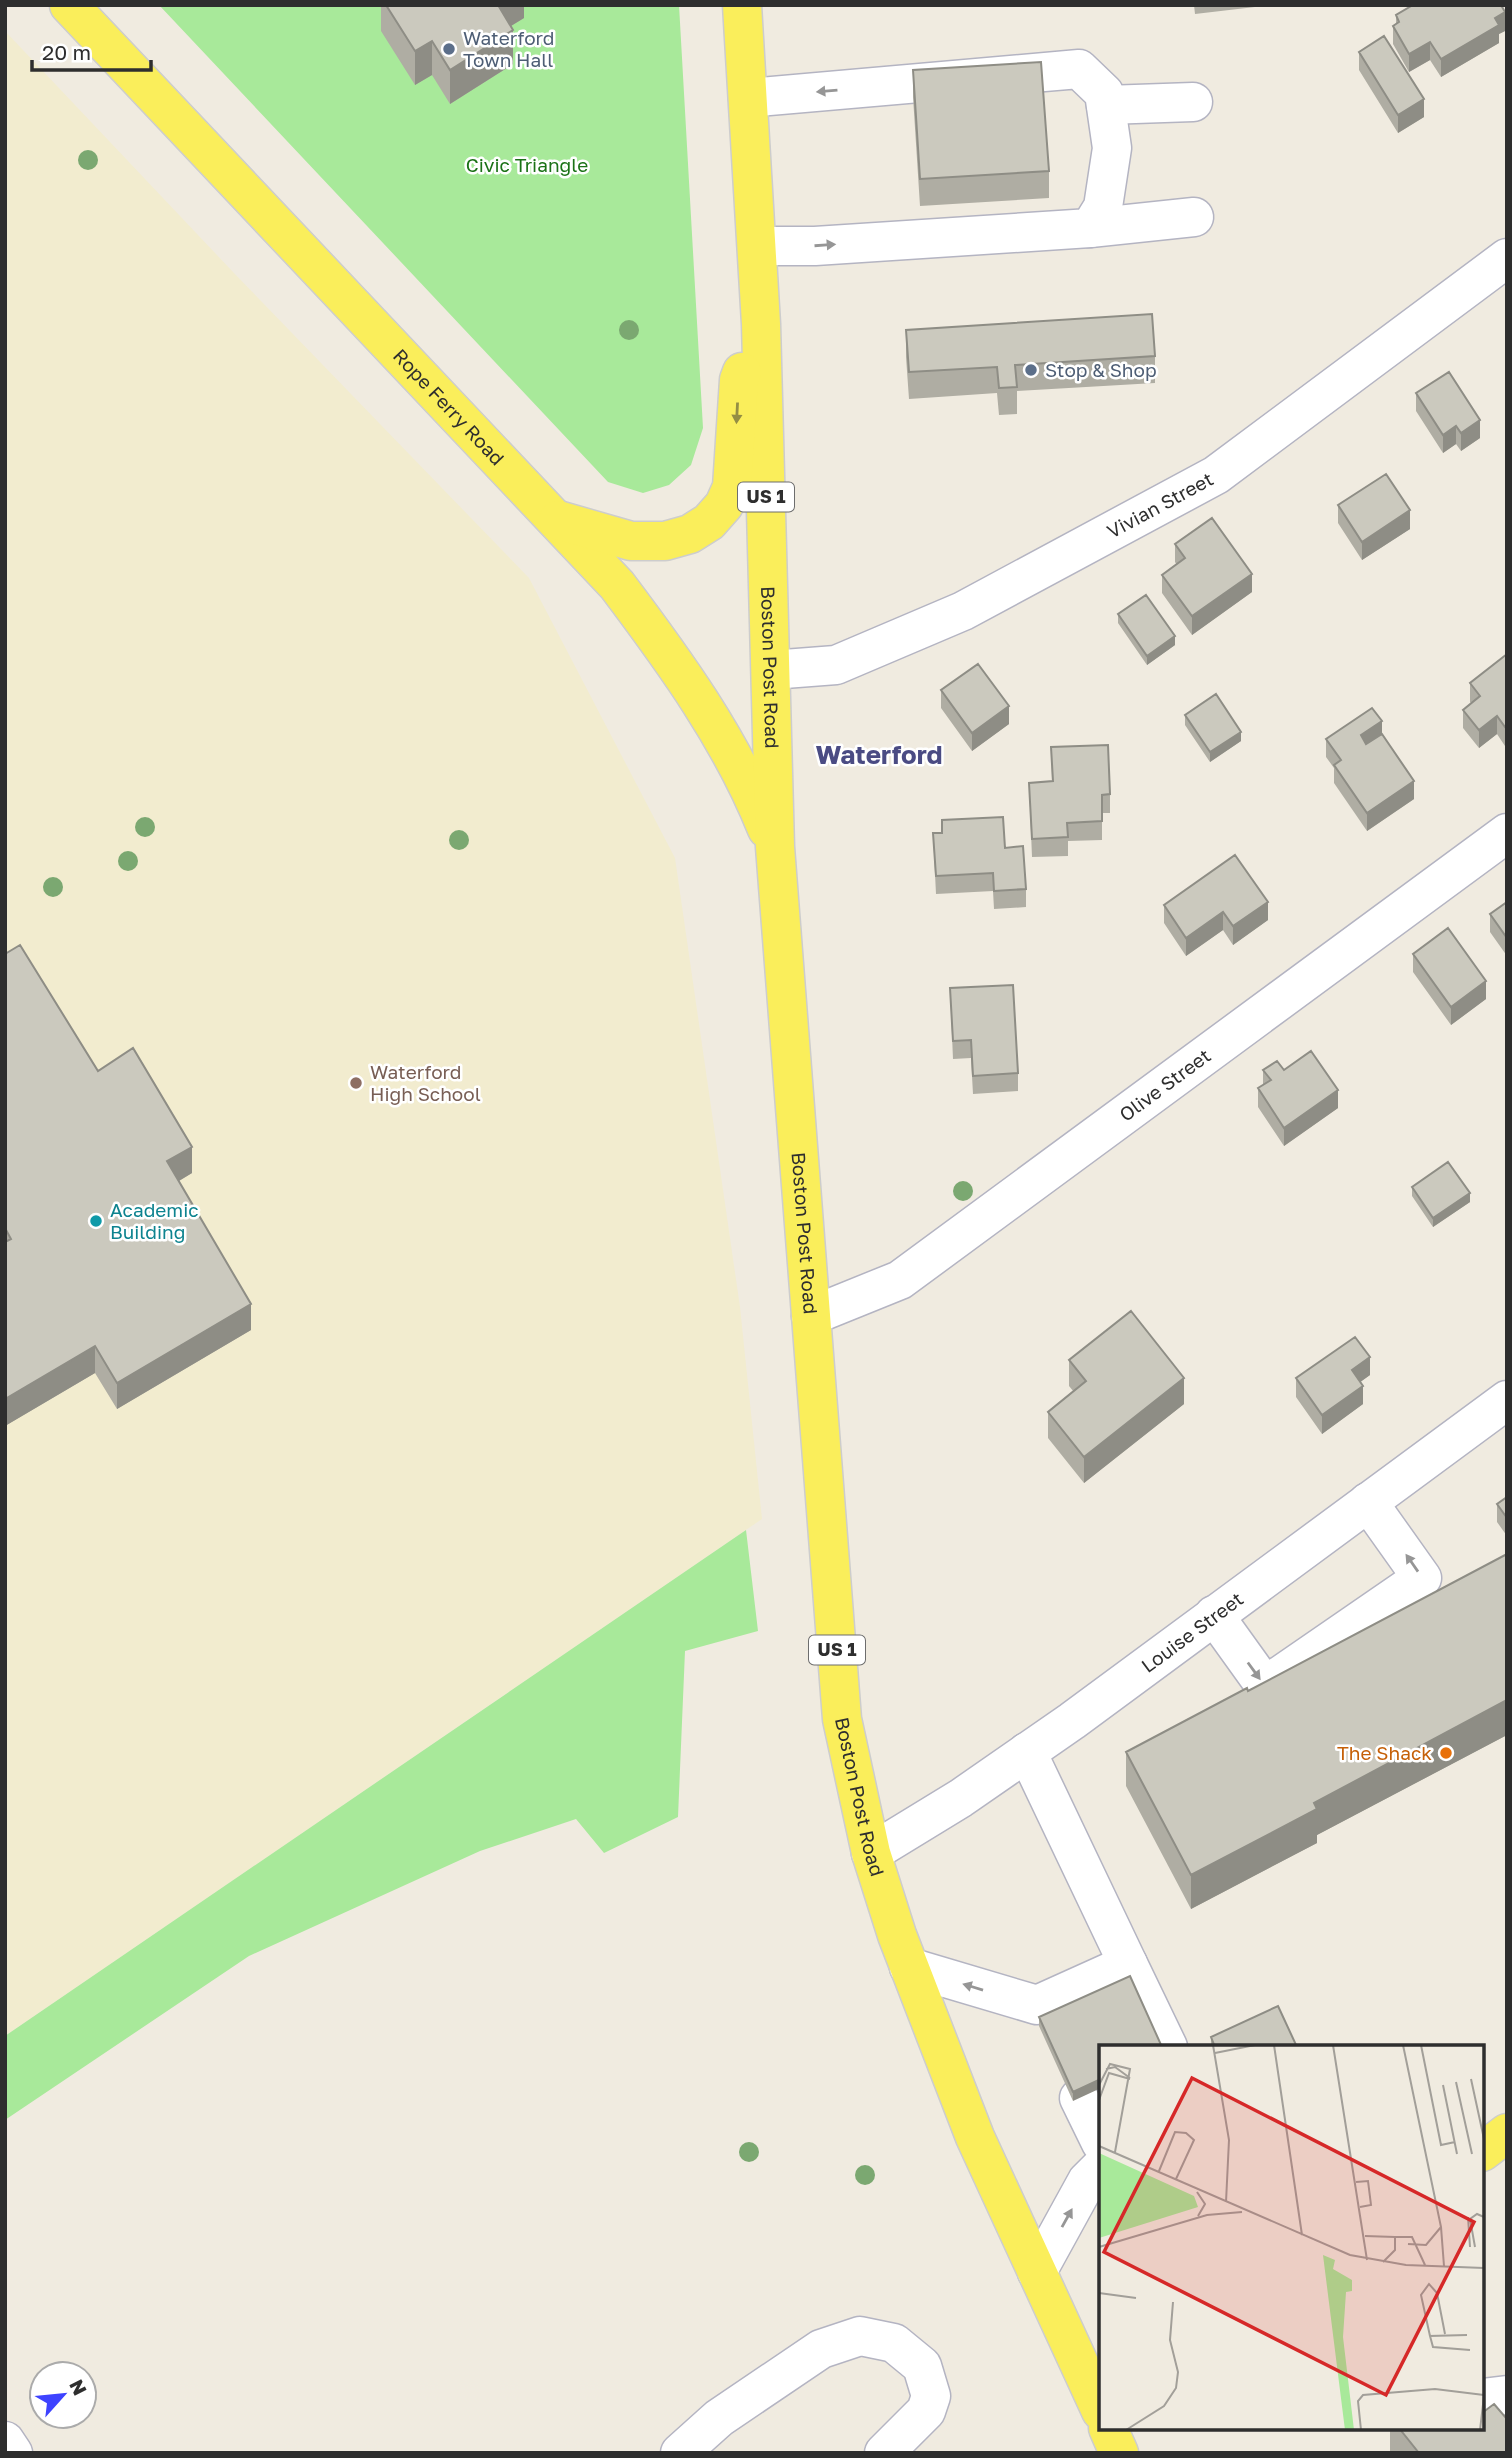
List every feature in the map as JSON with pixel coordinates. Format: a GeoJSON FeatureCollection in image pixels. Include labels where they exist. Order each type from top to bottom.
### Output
{"type":"FeatureCollection","features":[{"type":"Feature","properties":{"kind":"main road","name":"Rope Ferry Road"},"geometry":{"type":"LineString","coordinates":[[69,5],[617,585],[699,699],[728,745],[775,847]]}},
{"type":"Feature","properties":{"kind":"main road","name":"Boston Post Road"},"geometry":{"type":"LineString","coordinates":[[742,5],[761,324],[775,847],[842,1719],[870,1853],[909,1967],[975,2137],[1099,2406]]}},
{"type":"Feature","properties":{"kind":"main road"},"geometry":{"type":"LineString","coordinates":[[558,520],[631,541],[665,541],[690,534],[709,522],[724,505],[733,487],[739,380],[761,324]]}},
{"type":"Feature","properties":{"kind":"main road"},"geometry":{"type":"LineString","coordinates":[[1484,2150],[1507,2133]]}},
{"type":"Feature","properties":{"kind":"main road","name":"Boston Post Road"},"geometry":{"type":"LineString","coordinates":[[1109,2430],[1119,2453]]}},
{"type":"Feature","properties":{"kind":"street"},"geometry":{"type":"LineString","coordinates":[[748,98],[1079,69],[1104,93],[1112,148],[1103,207],[1090,228]]}},
{"type":"Feature","properties":{"kind":"street"},"geometry":{"type":"LineString","coordinates":[[883,86],[893,97],[1036,82],[1076,93],[1098,136],[1090,192],[1070,206],[932,216],[904,240]]}},
{"type":"Feature","properties":{"kind":"street"},"geometry":{"type":"LineString","coordinates":[[1106,105],[1193,102]]}},
{"type":"Feature","properties":{"kind":"street"},"geometry":{"type":"LineString","coordinates":[[757,246],[815,246],[1090,228],[1194,217]]}},
{"type":"Feature","properties":{"kind":"street","name":"Vivian Street"},"geometry":{"type":"LineString","coordinates":[[771,670],[836,665],[963,611],[1216,475],[1507,258]]}},
{"type":"Feature","properties":{"kind":"street","name":"Olive Street"},"geometry":{"type":"LineString","coordinates":[[811,1316],[900,1280],[1507,833]]}},
{"type":"Feature","properties":{"kind":"street","name":"Louise Street"},"geometry":{"type":"LineString","coordinates":[[870,1853],[961,1798],[1027,1752],[1507,1399]]}},
{"type":"Feature","properties":{"kind":"street"},"geometry":{"type":"LineString","coordinates":[[1214,1615],[1265,1686],[1422,1578],[1368,1502]]}},
{"type":"Feature","properties":{"kind":"street"},"geometry":{"type":"LineString","coordinates":[[1027,1752],[1167,2045]]}},
{"type":"Feature","properties":{"kind":"street"},"geometry":{"type":"LineString","coordinates":[[909,1967],[1041,2014],[1085,1995],[1128,1964]]}},
{"type":"Feature","properties":{"kind":"street"},"geometry":{"type":"LineString","coordinates":[[1079,2098],[1099,2139]]}},
{"type":"Feature","properties":{"kind":"street"},"geometry":{"type":"LineString","coordinates":[[1037,2272],[1087,2181],[1099,2169]]}},
{"type":"Feature","properties":{"kind":"street"},"geometry":{"type":"LineString","coordinates":[[680,2453],[719,2418],[821,2350],[860,2336],[894,2343],[922,2367],[932,2396],[926,2411],[884,2453]]}},
{"type":"Feature","properties":{"kind":"street"},"geometry":{"type":"LineString","coordinates":[[713,2453],[735,2434],[825,2373],[858,2361],[880,2364],[905,2385],[917,2420]]}},
{"type":"Feature","properties":{"kind":"street"},"geometry":{"type":"LineString","coordinates":[[1492,2416],[1507,2395]]}},
{"type":"Feature","properties":{"kind":"street"},"geometry":{"type":"LineString","coordinates":[[5,2441],[12,2453]]}},
{"type":"Feature","properties":{"kind":"shaded area","name":"Waterford High School"},"geometry":{"type":"Polygon","coordinates":[[[5,31],[529,578],[675,858],[740,1307],[762,1519],[5,2036],[5,31]]]}},
{"type":"Feature","properties":{"kind":"green space","name":"Civic Triangle"},"geometry":{"type":"Polygon","coordinates":[[[159,5],[679,5],[703,428],[691,465],[669,485],[643,493],[608,482],[159,5]]]}},
{"type":"Feature","properties":{"kind":"green space"},"geometry":{"type":"Polygon","coordinates":[[[746,1530],[758,1631],[685,1651],[678,1817],[604,1853],[576,1819],[480,1851],[249,1956],[5,2120],[5,2036],[746,1530]]]}},
{"type":"Feature","properties":{"kind":"building"},"geometry":{"type":"Polygon","coordinates":[[[386,5],[498,5],[513,30],[450,70],[432,41],[415,51],[386,5]]]}},
{"type":"Feature","properties":{"kind":"building"},"geometry":{"type":"Polygon","coordinates":[[[1413,5],[1501,5],[1505,12],[1495,18],[1499,25],[1441,59],[1430,42],[1409,54],[1393,26],[1399,22],[1396,15],[1413,5]]]}},
{"type":"Feature","properties":{"kind":"building"},"geometry":{"type":"Polygon","coordinates":[[[1384,36],[1424,99],[1398,115],[1359,52],[1384,36]]]}},
{"type":"Feature","properties":{"kind":"building"},"geometry":{"type":"Polygon","coordinates":[[[1041,62],[1049,171],[920,179],[913,70],[1041,62]]]}},
{"type":"Feature","properties":{"kind":"building"},"geometry":{"type":"Polygon","coordinates":[[[1152,314],[1155,356],[1015,365],[1017,387],[999,388],[997,367],[909,372],[906,330],[1152,314]]]}},
{"type":"Feature","properties":{"kind":"building"},"geometry":{"type":"Polygon","coordinates":[[[1449,372],[1480,420],[1461,433],[1456,426],[1443,435],[1416,393],[1449,372]]]}},
{"type":"Feature","properties":{"kind":"building"},"geometry":{"type":"Polygon","coordinates":[[[1386,474],[1410,510],[1362,542],[1338,505],[1386,474]]]}},
{"type":"Feature","properties":{"kind":"building"},"geometry":{"type":"Polygon","coordinates":[[[1212,518],[1252,574],[1192,616],[1162,575],[1185,558],[1175,544],[1212,518]]]}},
{"type":"Feature","properties":{"kind":"building"},"geometry":{"type":"Polygon","coordinates":[[[1146,595],[1175,636],[1147,656],[1118,614],[1146,595]]]}},
{"type":"Feature","properties":{"kind":"building"},"geometry":{"type":"Polygon","coordinates":[[[1507,654],[1507,726],[1505,727],[1497,716],[1479,730],[1463,710],[1480,696],[1470,683],[1507,654]]]}},
{"type":"Feature","properties":{"kind":"building"},"geometry":{"type":"Polygon","coordinates":[[[978,664],[1009,706],[972,733],[941,690],[978,664]]]}},
{"type":"Feature","properties":{"kind":"building"},"geometry":{"type":"Polygon","coordinates":[[[1216,694],[1241,732],[1210,752],[1185,715],[1216,694]]]}},
{"type":"Feature","properties":{"kind":"building"},"geometry":{"type":"Polygon","coordinates":[[[1372,708],[1382,721],[1361,735],[1366,744],[1382,734],[1414,781],[1367,813],[1334,765],[1341,760],[1326,739],[1372,708]]]}},
{"type":"Feature","properties":{"kind":"building"},"geometry":{"type":"Polygon","coordinates":[[[1108,745],[1110,794],[1102,795],[1102,821],[1067,823],[1068,837],[1032,839],[1029,783],[1053,781],[1051,747],[1108,745]]]}},
{"type":"Feature","properties":{"kind":"building"},"geometry":{"type":"Polygon","coordinates":[[[1003,817],[1005,848],[1023,846],[1026,889],[994,891],[993,873],[936,876],[933,833],[942,833],[942,820],[1003,817]]]}},
{"type":"Feature","properties":{"kind":"building"},"geometry":{"type":"Polygon","coordinates":[[[1235,855],[1268,902],[1233,926],[1223,912],[1186,938],[1164,905],[1235,855]]]}},
{"type":"Feature","properties":{"kind":"building"},"geometry":{"type":"Polygon","coordinates":[[[1507,902],[1507,938],[1490,914],[1507,902]]]}},
{"type":"Feature","properties":{"kind":"building"},"geometry":{"type":"Polygon","coordinates":[[[1448,928],[1486,981],[1451,1007],[1413,954],[1448,928]]]}},
{"type":"Feature","properties":{"kind":"building","name":"Academic Building"},"geometry":{"type":"Polygon","coordinates":[[[20,945],[98,1071],[133,1048],[192,1147],[167,1161],[251,1304],[117,1383],[95,1346],[5,1399],[5,1242],[11,1239],[5,1228],[5,954],[20,945]]]}},
{"type":"Feature","properties":{"kind":"building"},"geometry":{"type":"Polygon","coordinates":[[[1013,985],[1018,1073],[973,1076],[971,1040],[953,1041],[950,988],[1013,985]]]}},
{"type":"Feature","properties":{"kind":"building"},"geometry":{"type":"Polygon","coordinates":[[[1311,1051],[1338,1090],[1284,1128],[1258,1088],[1271,1080],[1263,1070],[1277,1061],[1284,1070],[1311,1051]]]}},
{"type":"Feature","properties":{"kind":"building"},"geometry":{"type":"Polygon","coordinates":[[[1448,1162],[1470,1193],[1433,1218],[1412,1187],[1448,1162]]]}},
{"type":"Feature","properties":{"kind":"building"},"geometry":{"type":"Polygon","coordinates":[[[1131,1311],[1184,1378],[1084,1457],[1048,1412],[1086,1381],[1069,1360],[1131,1311]]]}},
{"type":"Feature","properties":{"kind":"building"},"geometry":{"type":"Polygon","coordinates":[[[1355,1337],[1370,1357],[1352,1370],[1363,1386],[1322,1415],[1296,1378],[1355,1337]]]}},
{"type":"Feature","properties":{"kind":"building"},"geometry":{"type":"Polygon","coordinates":[[[1507,1497],[1507,1518],[1497,1504],[1507,1497]]]}},
{"type":"Feature","properties":{"kind":"building"},"geometry":{"type":"Polygon","coordinates":[[[1507,1554],[1507,1700],[1314,1803],[1317,1809],[1191,1875],[1126,1752],[1247,1688],[1248,1691],[1507,1554]]]}},
{"type":"Feature","properties":{"kind":"building"},"geometry":{"type":"Polygon","coordinates":[[[1130,1976],[1161,2045],[1099,2045],[1099,2080],[1073,2092],[1039,2017],[1130,1976]]]}},
{"type":"Feature","properties":{"kind":"building"},"geometry":{"type":"Polygon","coordinates":[[[1278,2006],[1296,2045],[1214,2045],[1211,2037],[1278,2006]]]}},
{"type":"Feature","properties":{"kind":"building"},"geometry":{"type":"Polygon","coordinates":[[[1494,2404],[1507,2419],[1507,2453],[1419,2453],[1401,2430],[1484,2430],[1484,2412],[1494,2404]]]}},
{"type":"Feature","properties":{"kind":"place","name":"Waterford Town Hall"},"geometry":{"type":"Point","coordinates":[449,49]}},
{"type":"Feature","properties":{"kind":"place","name":"Stop & Shop"},"geometry":{"type":"Point","coordinates":[1031,370]}},
{"type":"Feature","properties":{"kind":"place","name":"Waterford High School"},"geometry":{"type":"Point","coordinates":[356,1083]}},
{"type":"Feature","properties":{"kind":"place","name":"Academic Building"},"geometry":{"type":"Point","coordinates":[96,1221]}},
{"type":"Feature","properties":{"kind":"place","name":"The Shack"},"geometry":{"type":"Point","coordinates":[1446,1753]}},
{"type":"Feature","properties":{"kind":"district","name":"Waterford"},"geometry":{"type":"Point","coordinates":[879,755]}}]}
